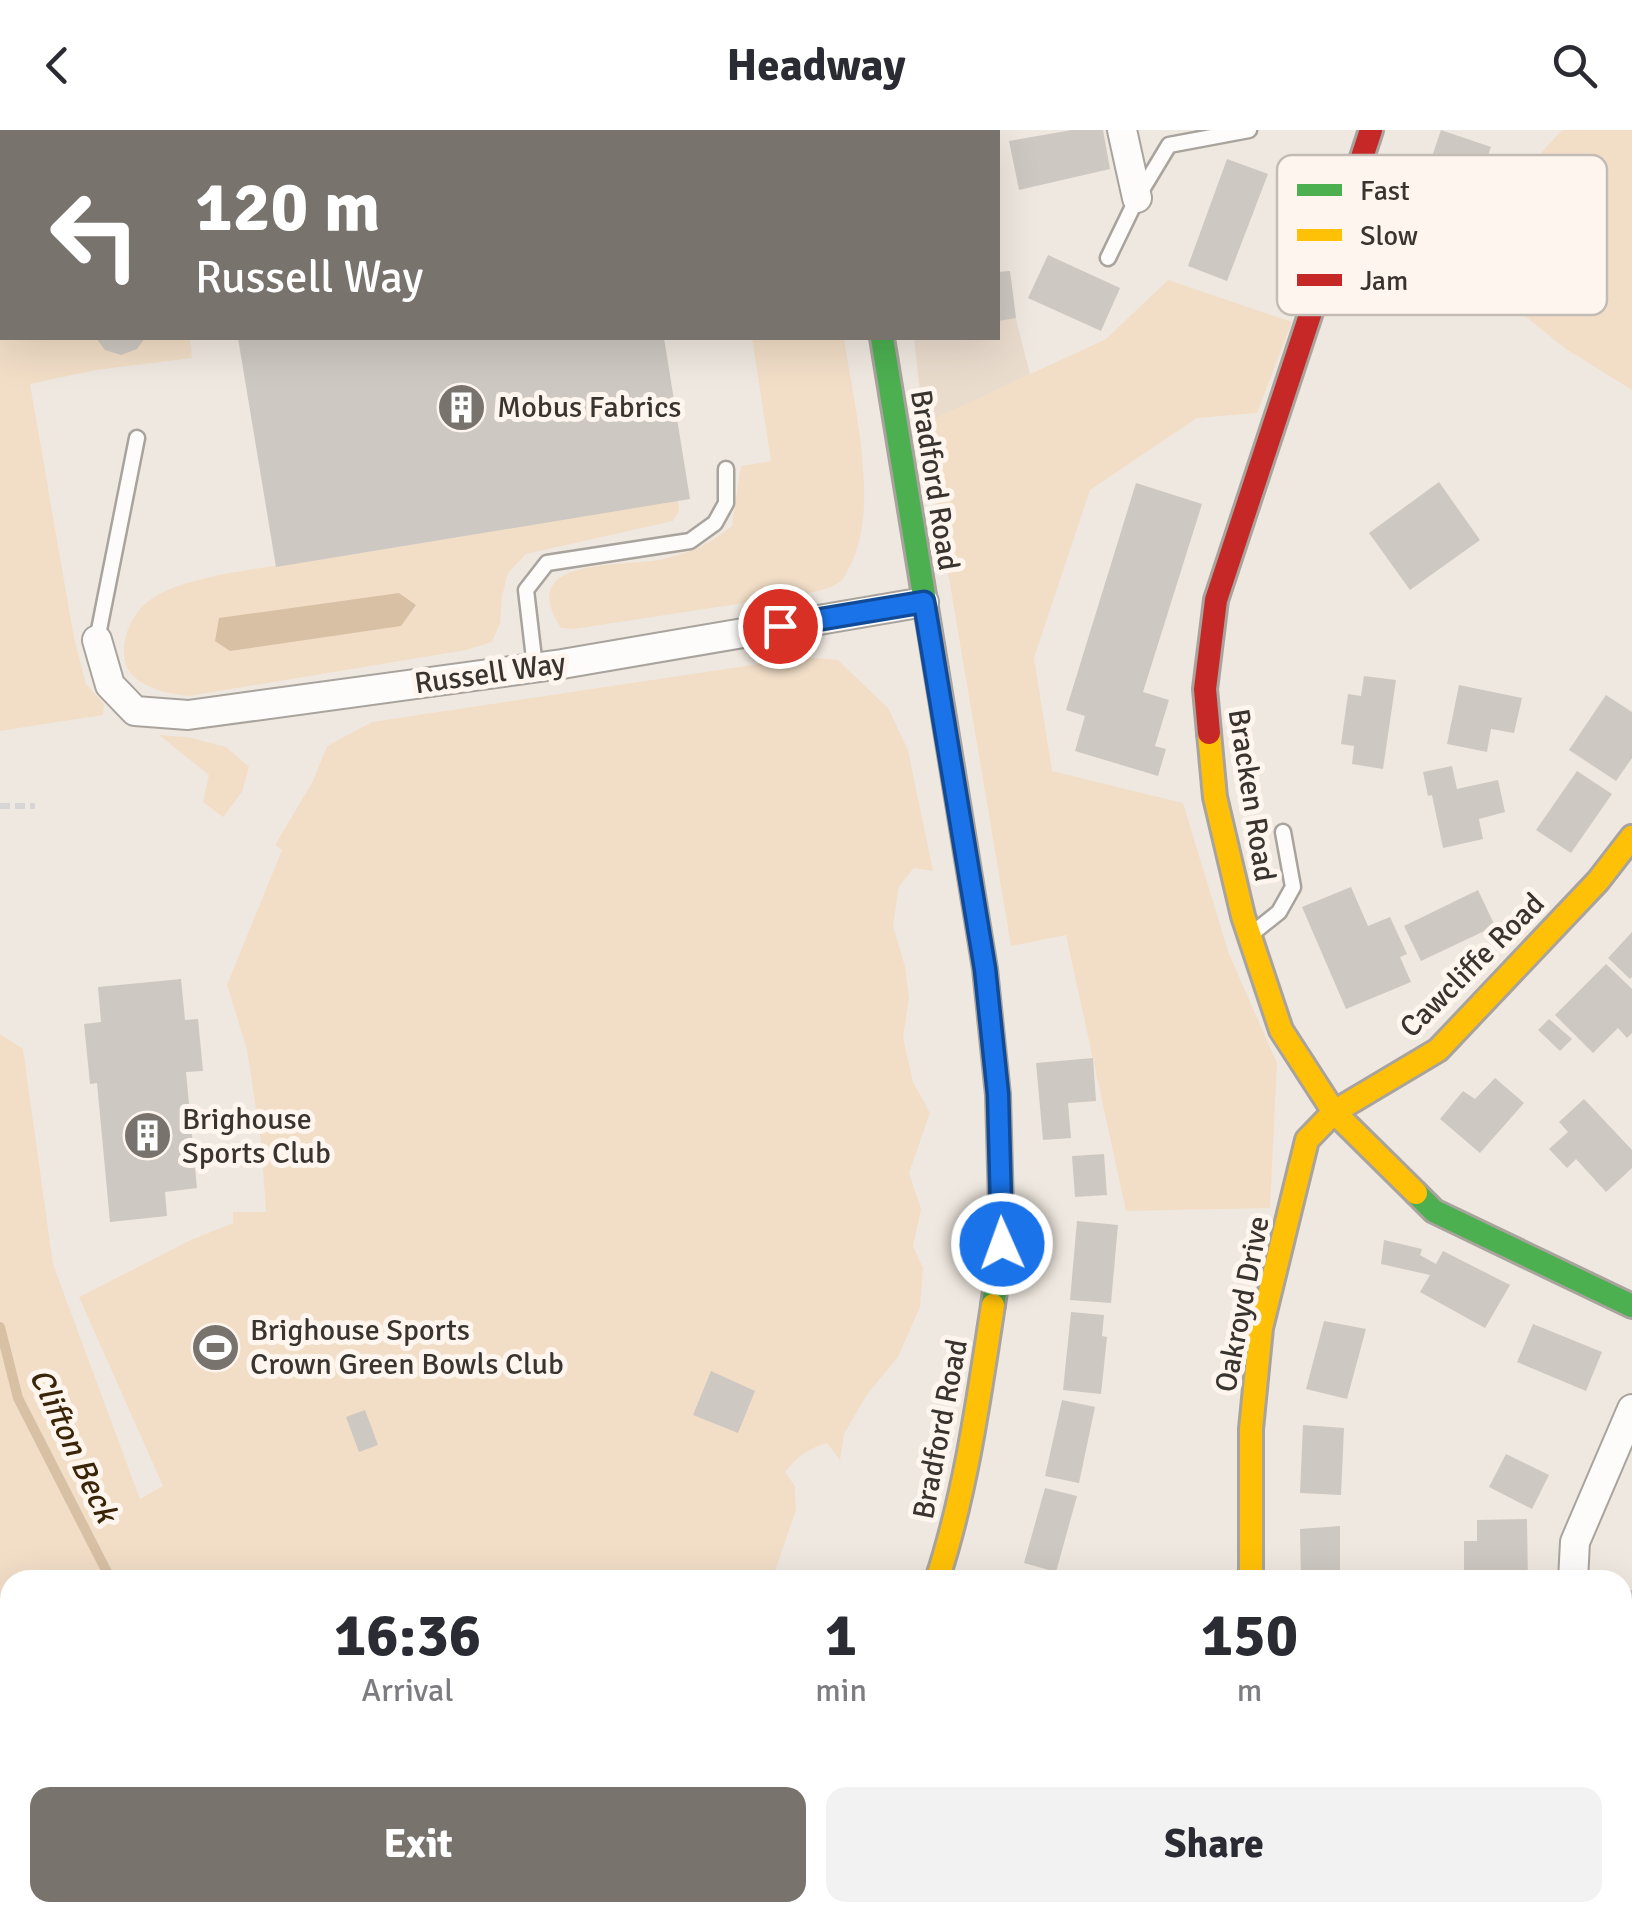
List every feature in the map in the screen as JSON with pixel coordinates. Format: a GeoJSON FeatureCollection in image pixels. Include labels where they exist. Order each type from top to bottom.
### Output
{"type":"FeatureCollection","features":[{"type":"Feature","properties":{"kind":"street"},"geometry":{"type":"LineString","coordinates":[[1122,130],[1137,198]]}},
{"type":"Feature","properties":{"kind":"street","name":"Bracken Road"},"geometry":{"type":"LineString","coordinates":[[1363,155],[1371,130]]}},
{"type":"Feature","properties":{"kind":"street","name":"Bracken Road"},"geometry":{"type":"LineString","coordinates":[[1310,315],[1216,600],[1205,689],[1219,814],[1243,916],[1281,1030],[1334,1112],[1434,1211],[1632,1306]]}},
{"type":"Feature","properties":{"kind":"street","name":"Bradford Road"},"geometry":{"type":"LineString","coordinates":[[882,340],[985,969],[998,1094],[1002,1244],[979,1400],[940,1570]]}},
{"type":"Feature","properties":{"kind":"street","name":"Russell Way"},"geometry":{"type":"LineString","coordinates":[[96,640],[110,685],[135,711],[188,715],[535,667],[924,602]]}},
{"type":"Feature","properties":{"kind":"street","name":"Cawcliffe Road"},"geometry":{"type":"LineString","coordinates":[[1334,1112],[1438,1050],[1598,881],[1632,837]]}},
{"type":"Feature","properties":{"kind":"street","name":"Oakroyd Drive"},"geometry":{"type":"LineString","coordinates":[[1251,1570],[1251,1429],[1262,1328],[1307,1140],[1334,1112]]}},
{"type":"Feature","properties":{"kind":"street"},"geometry":{"type":"LineString","coordinates":[[1574,1570],[1575,1542],[1632,1408]]}},
{"type":"Feature","properties":{"kind":"lane"},"geometry":{"type":"LineString","coordinates":[[1108,258],[1137,198],[1170,145],[1249,130]]}},
{"type":"Feature","properties":{"kind":"lane"},"geometry":{"type":"LineString","coordinates":[[96,640],[137,438]]}},
{"type":"Feature","properties":{"kind":"lane"},"geometry":{"type":"LineString","coordinates":[[535,667],[526,590],[547,563],[690,540],[715,523],[726,503],[726,469]]}},
{"type":"Feature","properties":{"kind":"lane"},"geometry":{"type":"LineString","coordinates":[[1250,936],[1278,912],[1293,887],[1283,832]]}},
{"type":"Feature","properties":{"kind":"path"},"geometry":{"type":"LineString","coordinates":[[0,806],[35,806]]}},
{"type":"Feature","properties":{"kind":"shaded area"},"geometry":{"type":"Polygon","coordinates":[[[1562,130],[1632,130],[1632,390],[1566,349],[1523,315],[1607,315],[1607,155],[1541,153],[1562,130]]]}},
{"type":"Feature","properties":{"kind":"shaded area"},"geometry":{"type":"Polygon","coordinates":[[[1010,271],[1016,319],[1030,374],[924,428],[914,340],[1000,340],[1000,272],[1010,271]]]}},
{"type":"Feature","properties":{"kind":"shaded area"},"geometry":{"type":"Polygon","coordinates":[[[1168,280],[1292,322],[1257,413],[1197,418],[1090,490],[1034,658],[1052,771],[1183,803],[1229,954],[1277,1063],[1270,1208],[1126,1211],[1066,935],[1011,946],[923,424],[1106,339],[1168,280]]]}},
{"type":"Feature","properties":{"kind":"shaded area"},"geometry":{"type":"Polygon","coordinates":[[[0,340],[190,340],[192,358],[96,370],[30,384],[74,638],[86,684],[104,704],[103,715],[0,731],[0,340]]]}},
{"type":"Feature","properties":{"kind":"shaded area"},"geometry":{"type":"Polygon","coordinates":[[[752,340],[844,340],[864,485],[859,542],[845,577],[837,584],[806,594],[561,628],[550,604],[551,588],[562,576],[579,569],[663,559],[707,543],[732,526],[741,466],[771,461],[752,340]]]}},
{"type":"Feature","properties":{"kind":"shaded area"},"geometry":{"type":"Polygon","coordinates":[[[678,501],[679,511],[673,521],[526,554],[508,573],[500,623],[492,642],[466,650],[189,696],[144,684],[125,662],[125,639],[135,616],[150,600],[185,584],[223,574],[678,501]]]}},
{"type":"Feature","properties":{"kind":"shaded area"},"geometry":{"type":"Polygon","coordinates":[[[399,593],[416,605],[401,626],[230,651],[215,641],[219,618],[399,593]]]}},
{"type":"Feature","properties":{"kind":"shaded area"},"geometry":{"type":"Polygon","coordinates":[[[805,657],[838,660],[888,708],[908,750],[933,871],[914,868],[899,886],[893,926],[905,966],[909,998],[903,1037],[913,1082],[930,1113],[909,1173],[921,1209],[913,1246],[923,1268],[920,1307],[898,1357],[866,1396],[844,1434],[840,1460],[827,1443],[804,1454],[785,1472],[795,1486],[796,1510],[775,1570],[0,1570],[0,1034],[23,1049],[53,1264],[140,1499],[163,1486],[79,1297],[233,1223],[233,1212],[266,1212],[261,1142],[247,1050],[227,985],[282,850],[275,845],[313,781],[327,746],[372,722],[805,657]]]}},
{"type":"Feature","properties":{"kind":"shaded area"},"geometry":{"type":"Polygon","coordinates":[[[159,735],[226,747],[249,767],[242,792],[223,817],[203,802],[209,775],[159,735]]]}},
{"type":"Feature","properties":{"kind":"building"},"geometry":{"type":"Polygon","coordinates":[[[1072,130],[1103,130],[1110,169],[1019,190],[1009,141],[1072,130]]]}},
{"type":"Feature","properties":{"kind":"building"},"geometry":{"type":"Polygon","coordinates":[[[1441,130],[1491,147],[1488,155],[1432,155],[1441,130]]]}},
{"type":"Feature","properties":{"kind":"building"},"geometry":{"type":"Polygon","coordinates":[[[1227,159],[1268,174],[1227,281],[1188,266],[1227,159]]]}},
{"type":"Feature","properties":{"kind":"building"},"geometry":{"type":"Polygon","coordinates":[[[1048,255],[1120,288],[1101,331],[1028,298],[1048,255]]]}},
{"type":"Feature","properties":{"kind":"building"},"geometry":{"type":"Polygon","coordinates":[[[1010,271],[1016,318],[1000,321],[1000,272],[1010,271]]]}},
{"type":"Feature","properties":{"kind":"building"},"geometry":{"type":"Polygon","coordinates":[[[98,340],[144,340],[137,349],[121,355],[105,350],[98,340]]]}},
{"type":"Feature","properties":{"kind":"building","name":"Mobus Fabrics"},"geometry":{"type":"Polygon","coordinates":[[[238,340],[664,340],[690,499],[276,567],[238,340]]]}},
{"type":"Feature","properties":{"kind":"building"},"geometry":{"type":"Polygon","coordinates":[[[1439,482],[1480,540],[1410,590],[1369,533],[1439,482]]]}},
{"type":"Feature","properties":{"kind":"building"},"geometry":{"type":"Polygon","coordinates":[[[1136,483],[1202,504],[1143,692],[1169,700],[1155,746],[1166,749],[1158,776],[1075,751],[1085,716],[1066,710],[1136,483]]]}},
{"type":"Feature","properties":{"kind":"building"},"geometry":{"type":"Polygon","coordinates":[[[1364,676],[1396,680],[1383,769],[1352,764],[1354,746],[1341,744],[1348,694],[1361,696],[1364,676]]]}},
{"type":"Feature","properties":{"kind":"building"},"geometry":{"type":"Polygon","coordinates":[[[1459,685],[1522,698],[1514,733],[1491,729],[1487,752],[1447,744],[1459,685]]]}},
{"type":"Feature","properties":{"kind":"building"},"geometry":{"type":"Polygon","coordinates":[[[1606,695],[1632,712],[1632,758],[1616,781],[1569,750],[1606,695]]]}},
{"type":"Feature","properties":{"kind":"building"},"geometry":{"type":"Polygon","coordinates":[[[1452,766],[1457,789],[1498,780],[1505,812],[1479,819],[1483,839],[1443,848],[1423,772],[1452,766]]]}},
{"type":"Feature","properties":{"kind":"building"},"geometry":{"type":"Polygon","coordinates":[[[1577,771],[1612,794],[1571,853],[1536,830],[1577,771]]]}},
{"type":"Feature","properties":{"kind":"building"},"geometry":{"type":"Polygon","coordinates":[[[1351,887],[1368,926],[1390,917],[1407,954],[1400,957],[1411,982],[1346,1009],[1302,907],[1351,887]]]}},
{"type":"Feature","properties":{"kind":"building"},"geometry":{"type":"Polygon","coordinates":[[[1478,890],[1495,926],[1421,961],[1404,926],[1478,890]]]}},
{"type":"Feature","properties":{"kind":"building"},"geometry":{"type":"Polygon","coordinates":[[[1632,932],[1632,977],[1630,979],[1608,958],[1632,932]]]}},
{"type":"Feature","properties":{"kind":"building"},"geometry":{"type":"Polygon","coordinates":[[[1606,964],[1632,989],[1632,1033],[1627,1038],[1618,1028],[1593,1053],[1555,1015],[1606,964]]]}},
{"type":"Feature","properties":{"kind":"building","name":"Brighouse Sports Club"},"geometry":{"type":"Polygon","coordinates":[[[181,979],[185,1020],[198,1019],[203,1071],[186,1072],[197,1188],[165,1192],[167,1216],[110,1222],[97,1083],[90,1084],[84,1024],[101,1022],[98,987],[181,979]]]}},
{"type":"Feature","properties":{"kind":"building"},"geometry":{"type":"Polygon","coordinates":[[[1549,1019],[1572,1039],[1560,1051],[1538,1030],[1549,1019]]]}},
{"type":"Feature","properties":{"kind":"building"},"geometry":{"type":"Polygon","coordinates":[[[1093,1058],[1096,1101],[1068,1103],[1071,1138],[1043,1140],[1036,1063],[1093,1058]]]}},
{"type":"Feature","properties":{"kind":"building"},"geometry":{"type":"Polygon","coordinates":[[[1495,1078],[1524,1103],[1480,1153],[1440,1119],[1463,1091],[1475,1099],[1495,1078]]]}},
{"type":"Feature","properties":{"kind":"building"},"geometry":{"type":"Polygon","coordinates":[[[1584,1099],[1632,1150],[1632,1168],[1606,1192],[1576,1159],[1567,1168],[1549,1149],[1568,1132],[1559,1122],[1584,1099]]]}},
{"type":"Feature","properties":{"kind":"building"},"geometry":{"type":"Polygon","coordinates":[[[1104,1154],[1107,1195],[1075,1197],[1072,1156],[1104,1154]]]}},
{"type":"Feature","properties":{"kind":"building"},"geometry":{"type":"Polygon","coordinates":[[[1077,1221],[1118,1225],[1111,1303],[1070,1300],[1077,1221]]]}},
{"type":"Feature","properties":{"kind":"building"},"geometry":{"type":"Polygon","coordinates":[[[1384,1240],[1422,1249],[1420,1255],[1436,1264],[1443,1251],[1510,1285],[1485,1328],[1420,1292],[1430,1275],[1381,1264],[1384,1240]]]}},
{"type":"Feature","properties":{"kind":"building"},"geometry":{"type":"Polygon","coordinates":[[[1071,1312],[1104,1315],[1102,1336],[1107,1337],[1101,1394],[1063,1390],[1071,1312]]]}},
{"type":"Feature","properties":{"kind":"building"},"geometry":{"type":"Polygon","coordinates":[[[1324,1321],[1366,1329],[1347,1399],[1306,1389],[1324,1321]]]}},
{"type":"Feature","properties":{"kind":"building"},"geometry":{"type":"Polygon","coordinates":[[[1533,1324],[1602,1352],[1586,1391],[1517,1362],[1533,1324]]]}},
{"type":"Feature","properties":{"kind":"building"},"geometry":{"type":"Polygon","coordinates":[[[711,1371],[755,1391],[738,1433],[693,1415],[711,1371]]]}},
{"type":"Feature","properties":{"kind":"building"},"geometry":{"type":"Polygon","coordinates":[[[1062,1400],[1095,1407],[1079,1483],[1045,1476],[1062,1400]]]}},
{"type":"Feature","properties":{"kind":"building"},"geometry":{"type":"Polygon","coordinates":[[[365,1410],[378,1445],[359,1452],[346,1417],[365,1410]]]}},
{"type":"Feature","properties":{"kind":"building"},"geometry":{"type":"Polygon","coordinates":[[[1303,1425],[1344,1428],[1341,1495],[1300,1493],[1303,1425]]]}},
{"type":"Feature","properties":{"kind":"building"},"geometry":{"type":"Polygon","coordinates":[[[1506,1454],[1549,1475],[1532,1509],[1489,1487],[1506,1454]]]}},
{"type":"Feature","properties":{"kind":"building"},"geometry":{"type":"Polygon","coordinates":[[[1045,1488],[1077,1496],[1057,1570],[1024,1563],[1045,1488]]]}},
{"type":"Feature","properties":{"kind":"building"},"geometry":{"type":"Polygon","coordinates":[[[1527,1519],[1528,1570],[1464,1570],[1464,1541],[1477,1541],[1477,1520],[1527,1519]]]}},
{"type":"Feature","properties":{"kind":"building"},"geometry":{"type":"Polygon","coordinates":[[[1340,1526],[1340,1570],[1301,1570],[1300,1529],[1340,1526]]]}},
{"type":"Feature","properties":{"kind":"waterway","name":"Clifton Beck"},"geometry":{"type":"LineString","coordinates":[[0,1327],[18,1398],[106,1570]]}},
{"type":"Feature","properties":{"kind":"traffic: fast"},"geometry":{"type":"LineString","coordinates":[[882,340],[985,969],[998,1095],[1002,1244],[993,1305]]}},
{"type":"Feature","properties":{"kind":"traffic: fast"},"geometry":{"type":"LineString","coordinates":[[1416,1193],[1434,1211],[1632,1306]]}},
{"type":"Feature","properties":{"kind":"traffic: slow"},"geometry":{"type":"LineString","coordinates":[[1209,733],[1215,797],[1243,916],[1281,1030],[1334,1112],[1416,1193]]}},
{"type":"Feature","properties":{"kind":"traffic: slow"},"geometry":{"type":"LineString","coordinates":[[1251,1570],[1251,1429],[1261,1328],[1307,1140],[1334,1112],[1438,1050],[1598,881],[1632,837]]}},
{"type":"Feature","properties":{"kind":"traffic: slow"},"geometry":{"type":"LineString","coordinates":[[940,1570],[964,1479],[993,1305]]}},
{"type":"Feature","properties":{"kind":"traffic: jam"},"geometry":{"type":"LineString","coordinates":[[1363,155],[1371,130]]}},
{"type":"Feature","properties":{"kind":"traffic: jam"},"geometry":{"type":"LineString","coordinates":[[1209,733],[1205,689],[1216,600],[1310,315]]}},
{"type":"Feature","properties":{"kind":"place","name":"Mobus Fabrics"},"geometry":{"type":"Point","coordinates":[462,407]}},
{"type":"Feature","properties":{"kind":"place","name":"Brighouse Sports Club"},"geometry":{"type":"Point","coordinates":[147,1136]}},
{"type":"Feature","properties":{"kind":"place","name":"Brighouse Sports Crown Green Bowls Club"},"geometry":{"type":"Point","coordinates":[215,1347]}},
{"type":"Feature","properties":{"kind":"route"},"geometry":{"type":"LineString","coordinates":[[780,626],[924,602],[985,969],[998,1094],[1002,1244]]}}]}
